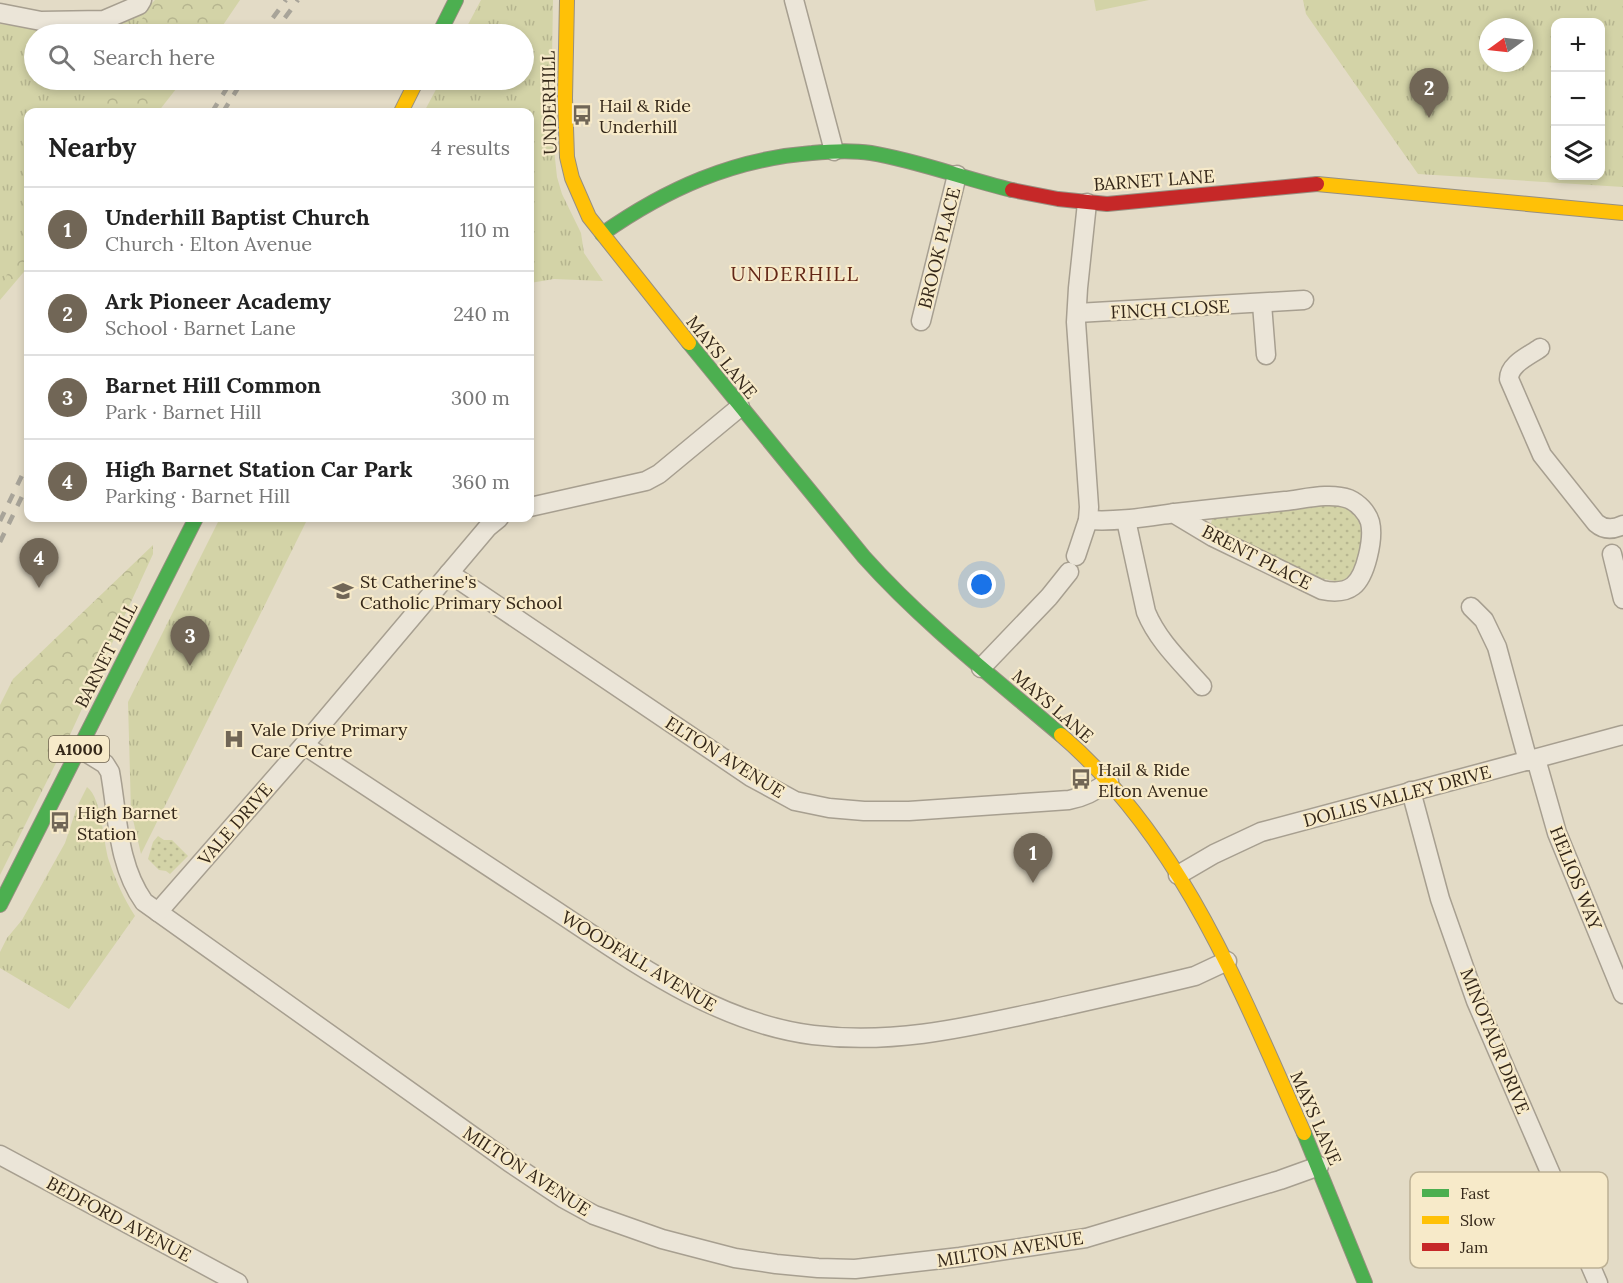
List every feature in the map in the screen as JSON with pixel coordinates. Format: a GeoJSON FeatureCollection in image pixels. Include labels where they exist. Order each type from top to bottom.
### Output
{"type":"FeatureCollection","features":[{"type":"Feature","properties":{"kind":"street"},"geometry":{"type":"LineString","coordinates":[[0,12],[41,21],[104,20],[139,4],[142,0]]}},
{"type":"Feature","properties":{"kind":"street"},"geometry":{"type":"LineString","coordinates":[[444,24],[456,0]]}},
{"type":"Feature","properties":{"kind":"street","name":"UNDERHILL"},"geometry":{"type":"LineString","coordinates":[[567,0],[565,98],[567,157],[579,198],[589,217],[602,234]]}},
{"type":"Feature","properties":{"kind":"street"},"geometry":{"type":"LineString","coordinates":[[794,0],[834,151]]}},
{"type":"Feature","properties":{"kind":"street"},"geometry":{"type":"LineString","coordinates":[[402,108],[412,90]]}},
{"type":"Feature","properties":{"kind":"street","name":"BARNET LANE"},"geometry":{"type":"LineString","coordinates":[[602,234],[649,201],[681,185],[728,167],[780,154],[834,151],[873,153],[1025,192],[1087,203],[1136,202],[1295,184],[1325,184],[1623,213]]}},
{"type":"Feature","properties":{"kind":"street","name":"BROOK PLACE"},"geometry":{"type":"LineString","coordinates":[[921,321],[957,175]]}},
{"type":"Feature","properties":{"kind":"street"},"geometry":{"type":"LineString","coordinates":[[981,668],[1049,597],[1072,564],[1088,520],[1077,313],[1087,203]]}},
{"type":"Feature","properties":{"kind":"street","name":"MAYS LANE"},"geometry":{"type":"LineString","coordinates":[[602,234],[857,549],[893,589],[981,668],[1086,757],[1109,781],[1178,875],[1227,961],[1318,1166],[1365,1283]]}},
{"type":"Feature","properties":{"kind":"street","name":"FINCH CLOSE"},"geometry":{"type":"LineString","coordinates":[[1077,313],[1304,300]]}},
{"type":"Feature","properties":{"kind":"street"},"geometry":{"type":"LineString","coordinates":[[1262,304],[1266,355]]}},
{"type":"Feature","properties":{"kind":"street"},"geometry":{"type":"LineString","coordinates":[[1540,348],[1513,367],[1509,374],[1510,383],[1542,455],[1590,517],[1600,526],[1614,527]]}},
{"type":"Feature","properties":{"kind":"street"},"geometry":{"type":"LineString","coordinates":[[534,506],[646,481],[659,474],[740,407]]}},
{"type":"Feature","properties":{"kind":"street","name":"BRENT PLACE"},"geometry":{"type":"LineString","coordinates":[[1088,520],[1126,520],[1173,513],[1341,497],[1351,500],[1369,519],[1371,531],[1363,574],[1347,590],[1322,591],[1223,542],[1173,513]]}},
{"type":"Feature","properties":{"kind":"street"},"geometry":{"type":"LineString","coordinates":[[1126,520],[1146,612],[1152,626],[1158,637],[1202,686]]}},
{"type":"Feature","properties":{"kind":"street","name":"BARNET HILL"},"geometry":{"type":"LineString","coordinates":[[0,905],[194,522]]}},
{"type":"Feature","properties":{"kind":"street","name":"VALE DRIVE"},"geometry":{"type":"LineString","coordinates":[[158,912],[304,746],[494,522]]}},
{"type":"Feature","properties":{"kind":"street"},"geometry":{"type":"LineString","coordinates":[[1612,554],[1623,598]]}},
{"type":"Feature","properties":{"kind":"street","name":"ELTON AVENUE"},"geometry":{"type":"LineString","coordinates":[[449,573],[751,777],[795,801],[830,808],[864,811],[909,811],[1069,801],[1083,798],[1109,781]]}},
{"type":"Feature","properties":{"kind":"street","name":"HELIOS WAY"},"geometry":{"type":"LineString","coordinates":[[1471,607],[1484,620],[1497,647],[1557,833],[1623,994]]}},
{"type":"Feature","properties":{"kind":"street","name":"DOLLIS VALLEY DRIVE"},"geometry":{"type":"LineString","coordinates":[[1178,875],[1214,854],[1261,832],[1623,735]]}},
{"type":"Feature","properties":{"kind":"street","name":"WOODFALL AVENUE"},"geometry":{"type":"LineString","coordinates":[[304,746],[646,969],[728,1013],[784,1031],[861,1038],[909,1037],[957,1030],[1195,976],[1227,961]]}},
{"type":"Feature","properties":{"kind":"street","name":"MILTON AVENUE"},"geometry":{"type":"LineString","coordinates":[[79,748],[105,764],[110,772],[117,824],[136,892],[144,903],[509,1162],[563,1198],[594,1215],[628,1228],[705,1251],[776,1264],[855,1269],[960,1257],[1086,1238],[1280,1180],[1318,1166]]}},
{"type":"Feature","properties":{"kind":"street","name":"MINOTAUR DRIVE"},"geometry":{"type":"LineString","coordinates":[[1411,791],[1438,891],[1476,1001],[1551,1172]]}},
{"type":"Feature","properties":{"kind":"street","name":"BEDFORD AVENUE"},"geometry":{"type":"LineString","coordinates":[[0,1155],[238,1283]]}},
{"type":"Feature","properties":{"kind":"street","name":"MINOTAUR DRIVE"},"geometry":{"type":"LineString","coordinates":[[1592,1268],[1599,1283]]}},
{"type":"Feature","properties":{"kind":"green space"},"geometry":{"type":"Polygon","coordinates":[[[155,0],[240,0],[224,24],[70,24],[149,6],[155,0]]]}},
{"type":"Feature","properties":{"kind":"green space"},"geometry":{"type":"Polygon","coordinates":[[[481,0],[553,0],[551,121],[557,177],[562,194],[581,233],[584,253],[603,281],[554,279],[534,282],[534,108],[426,108],[436,90],[534,90],[534,24],[468,24],[481,0]]]}},
{"type":"Feature","properties":{"kind":"green space"},"geometry":{"type":"Polygon","coordinates":[[[1094,0],[1149,0],[1096,11],[1094,0]]]}},
{"type":"Feature","properties":{"kind":"green space"},"geometry":{"type":"Polygon","coordinates":[[[1303,0],[1623,0],[1623,187],[1418,174],[1306,14],[1303,0]]]}},
{"type":"Feature","properties":{"kind":"green space"},"geometry":{"type":"Polygon","coordinates":[[[149,6],[139,24],[70,24],[149,6]]]}},
{"type":"Feature","properties":{"kind":"green space"},"geometry":{"type":"Polygon","coordinates":[[[0,24],[24,26],[24,90],[105,90],[95,108],[24,108],[24,243],[0,289],[0,24]]]}},
{"type":"Feature","properties":{"kind":"green space"},"geometry":{"type":"Polygon","coordinates":[[[0,25],[24,27],[24,31],[0,25]]]}},
{"type":"Feature","properties":{"kind":"green space"},"geometry":{"type":"Polygon","coordinates":[[[63,90],[175,90],[161,108],[75,108],[63,90]]]}},
{"type":"Feature","properties":{"kind":"green space"},"geometry":{"type":"Polygon","coordinates":[[[24,220],[24,272],[0,300],[0,259],[24,220]]]}},
{"type":"Feature","properties":{"kind":"green space"},"geometry":{"type":"Polygon","coordinates":[[[1335,503],[1347,507],[1358,515],[1361,533],[1360,553],[1353,571],[1339,582],[1311,576],[1213,528],[1211,523],[1213,517],[1335,503]]]}},
{"type":"Feature","properties":{"kind":"green space"},"geometry":{"type":"Polygon","coordinates":[[[218,522],[306,522],[141,854],[131,811],[128,702],[218,522]]]}},
{"type":"Feature","properties":{"kind":"green space"},"geometry":{"type":"Polygon","coordinates":[[[153,545],[153,554],[69,737],[0,875],[0,705],[13,679],[153,545]]]}},
{"type":"Feature","properties":{"kind":"green space"},"geometry":{"type":"Polygon","coordinates":[[[87,787],[99,810],[112,868],[135,916],[69,1009],[0,968],[0,952],[7,938],[22,920],[65,843],[77,807],[87,787]]]}},
{"type":"Feature","properties":{"kind":"green space"},"geometry":{"type":"Polygon","coordinates":[[[158,836],[164,840],[172,840],[188,856],[170,874],[159,870],[148,859],[153,842],[158,836]]]}},
{"type":"Feature","properties":{"kind":"railway"},"geometry":{"type":"LineString","coordinates":[[268,24],[286,0]]}},
{"type":"Feature","properties":{"kind":"railway"},"geometry":{"type":"LineString","coordinates":[[280,24],[298,0]]}},
{"type":"Feature","properties":{"kind":"railway"},"geometry":{"type":"LineString","coordinates":[[214,108],[226,90]]}},
{"type":"Feature","properties":{"kind":"railway"},"geometry":{"type":"LineString","coordinates":[[226,108],[237,90]]}},
{"type":"Feature","properties":{"kind":"railway"},"geometry":{"type":"LineString","coordinates":[[0,521],[24,471]]}},
{"type":"Feature","properties":{"kind":"railway"},"geometry":{"type":"LineString","coordinates":[[0,542],[24,492]]}},
{"type":"Feature","properties":{"kind":"traffic: fast"},"geometry":{"type":"LineString","coordinates":[[444,24],[456,0]]}},
{"type":"Feature","properties":{"kind":"traffic: fast"},"geometry":{"type":"LineString","coordinates":[[602,234],[651,203],[701,179],[728,169],[783,156],[842,151],[871,153],[1012,190]]}},
{"type":"Feature","properties":{"kind":"traffic: fast"},"geometry":{"type":"LineString","coordinates":[[689,343],[864,557],[910,605],[1061,735]]}},
{"type":"Feature","properties":{"kind":"traffic: fast"},"geometry":{"type":"LineString","coordinates":[[0,905],[194,522]]}},
{"type":"Feature","properties":{"kind":"traffic: fast"},"geometry":{"type":"LineString","coordinates":[[1304,1133],[1365,1283]]}},
{"type":"Feature","properties":{"kind":"traffic: slow"},"geometry":{"type":"LineString","coordinates":[[567,0],[565,98],[567,157],[572,178],[589,217],[689,343]]}},
{"type":"Feature","properties":{"kind":"traffic: slow"},"geometry":{"type":"LineString","coordinates":[[403,108],[412,90]]}},
{"type":"Feature","properties":{"kind":"traffic: slow"},"geometry":{"type":"LineString","coordinates":[[1317,184],[1623,213]]}},
{"type":"Feature","properties":{"kind":"traffic: slow"},"geometry":{"type":"LineString","coordinates":[[1061,735],[1104,776],[1141,821],[1174,869],[1231,973],[1304,1133]]}},
{"type":"Feature","properties":{"kind":"traffic: jam"},"geometry":{"type":"LineString","coordinates":[[1012,190],[1058,199],[1107,204],[1317,184]]}},
{"type":"Feature","properties":{"kind":"place","name":"Hail & Ride Underhill"},"geometry":{"type":"Point","coordinates":[582,115]}},
{"type":"Feature","properties":{"kind":"place","name":"Ark Pioneer Academy"},"geometry":{"type":"Point","coordinates":[1429,118]}},
{"type":"Feature","properties":{"kind":"place","name":"High Barnet Station Car Park"},"geometry":{"type":"Point","coordinates":[39,588]}},
{"type":"Feature","properties":{"kind":"place","name":"St Catherine's Catholic Primary School"},"geometry":{"type":"Point","coordinates":[343,591]}},
{"type":"Feature","properties":{"kind":"place","name":"Barnet Hill Common"},"geometry":{"type":"Point","coordinates":[190,666]}},
{"type":"Feature","properties":{"kind":"place","name":"Vale Drive Primary Care Centre"},"geometry":{"type":"Point","coordinates":[234,739]}},
{"type":"Feature","properties":{"kind":"place","name":"Hail & Ride Elton Avenue"},"geometry":{"type":"Point","coordinates":[1081,779]}},
{"type":"Feature","properties":{"kind":"place","name":"High Barnet Station"},"geometry":{"type":"Point","coordinates":[60,822]}},
{"type":"Feature","properties":{"kind":"place","name":"Underhill Baptist Church"},"geometry":{"type":"Point","coordinates":[1033,883]}},
{"type":"Feature","properties":{"kind":"district","name":"UNDERHILL"},"geometry":{"type":"Point","coordinates":[795,273]}}]}
